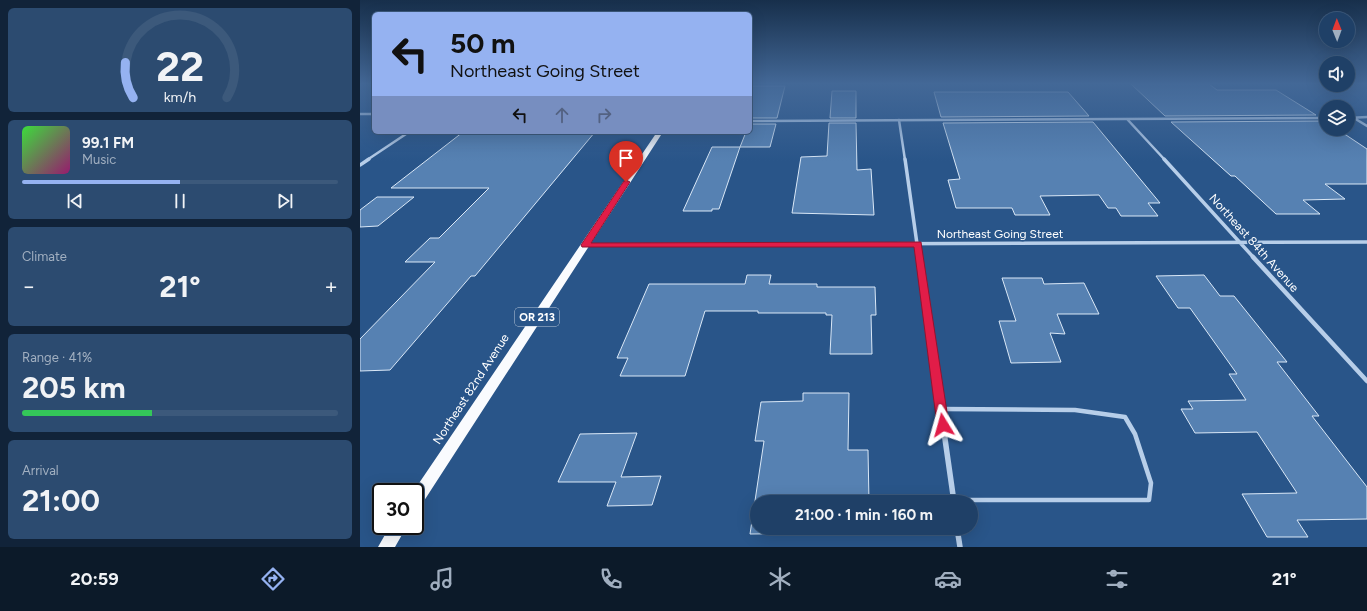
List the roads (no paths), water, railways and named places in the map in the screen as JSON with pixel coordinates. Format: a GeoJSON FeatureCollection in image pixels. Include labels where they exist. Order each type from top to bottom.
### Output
{"type":"FeatureCollection","features":[{"type":"Feature","properties":{"kind":"main road","name":"Northeast 82nd Avenue"},"geometry":{"type":"LineString","coordinates":[[424,488],[659,134]]}},
{"type":"Feature","properties":{"kind":"main road"},"geometry":{"type":"LineString","coordinates":[[386,547],[393,535]]}},
{"type":"Feature","properties":{"kind":"street"},"geometry":{"type":"LineString","coordinates":[[360,114],[372,114]]}},
{"type":"Feature","properties":{"kind":"street"},"geometry":{"type":"LineString","coordinates":[[1355,118],[1367,117]]}},
{"type":"Feature","properties":{"kind":"street"},"geometry":{"type":"LineString","coordinates":[[752,121],[1319,118]]}},
{"type":"Feature","properties":{"kind":"street","name":"Northeast 84th Avenue"},"geometry":{"type":"LineString","coordinates":[[1127,119],[1367,381]]}},
{"type":"Feature","properties":{"kind":"street"},"geometry":{"type":"LineString","coordinates":[[1355,119],[1367,126]]}},
{"type":"Feature","properties":{"kind":"street"},"geometry":{"type":"LineString","coordinates":[[899,120],[953,495]]}},
{"type":"Feature","properties":{"kind":"street"},"geometry":{"type":"LineString","coordinates":[[360,165],[406,134]]}},
{"type":"Feature","properties":{"kind":"street","name":"Northeast Going Street"},"geometry":{"type":"LineString","coordinates":[[585,245],[1367,242]]}},
{"type":"Feature","properties":{"kind":"street"},"geometry":{"type":"LineString","coordinates":[[958,535],[960,547]]}},
{"type":"Feature","properties":{"kind":"lane"},"geometry":{"type":"LineString","coordinates":[[941,410],[1075,410],[1125,417],[1135,434],[1151,483],[1149,500],[978,501]]}}]}
